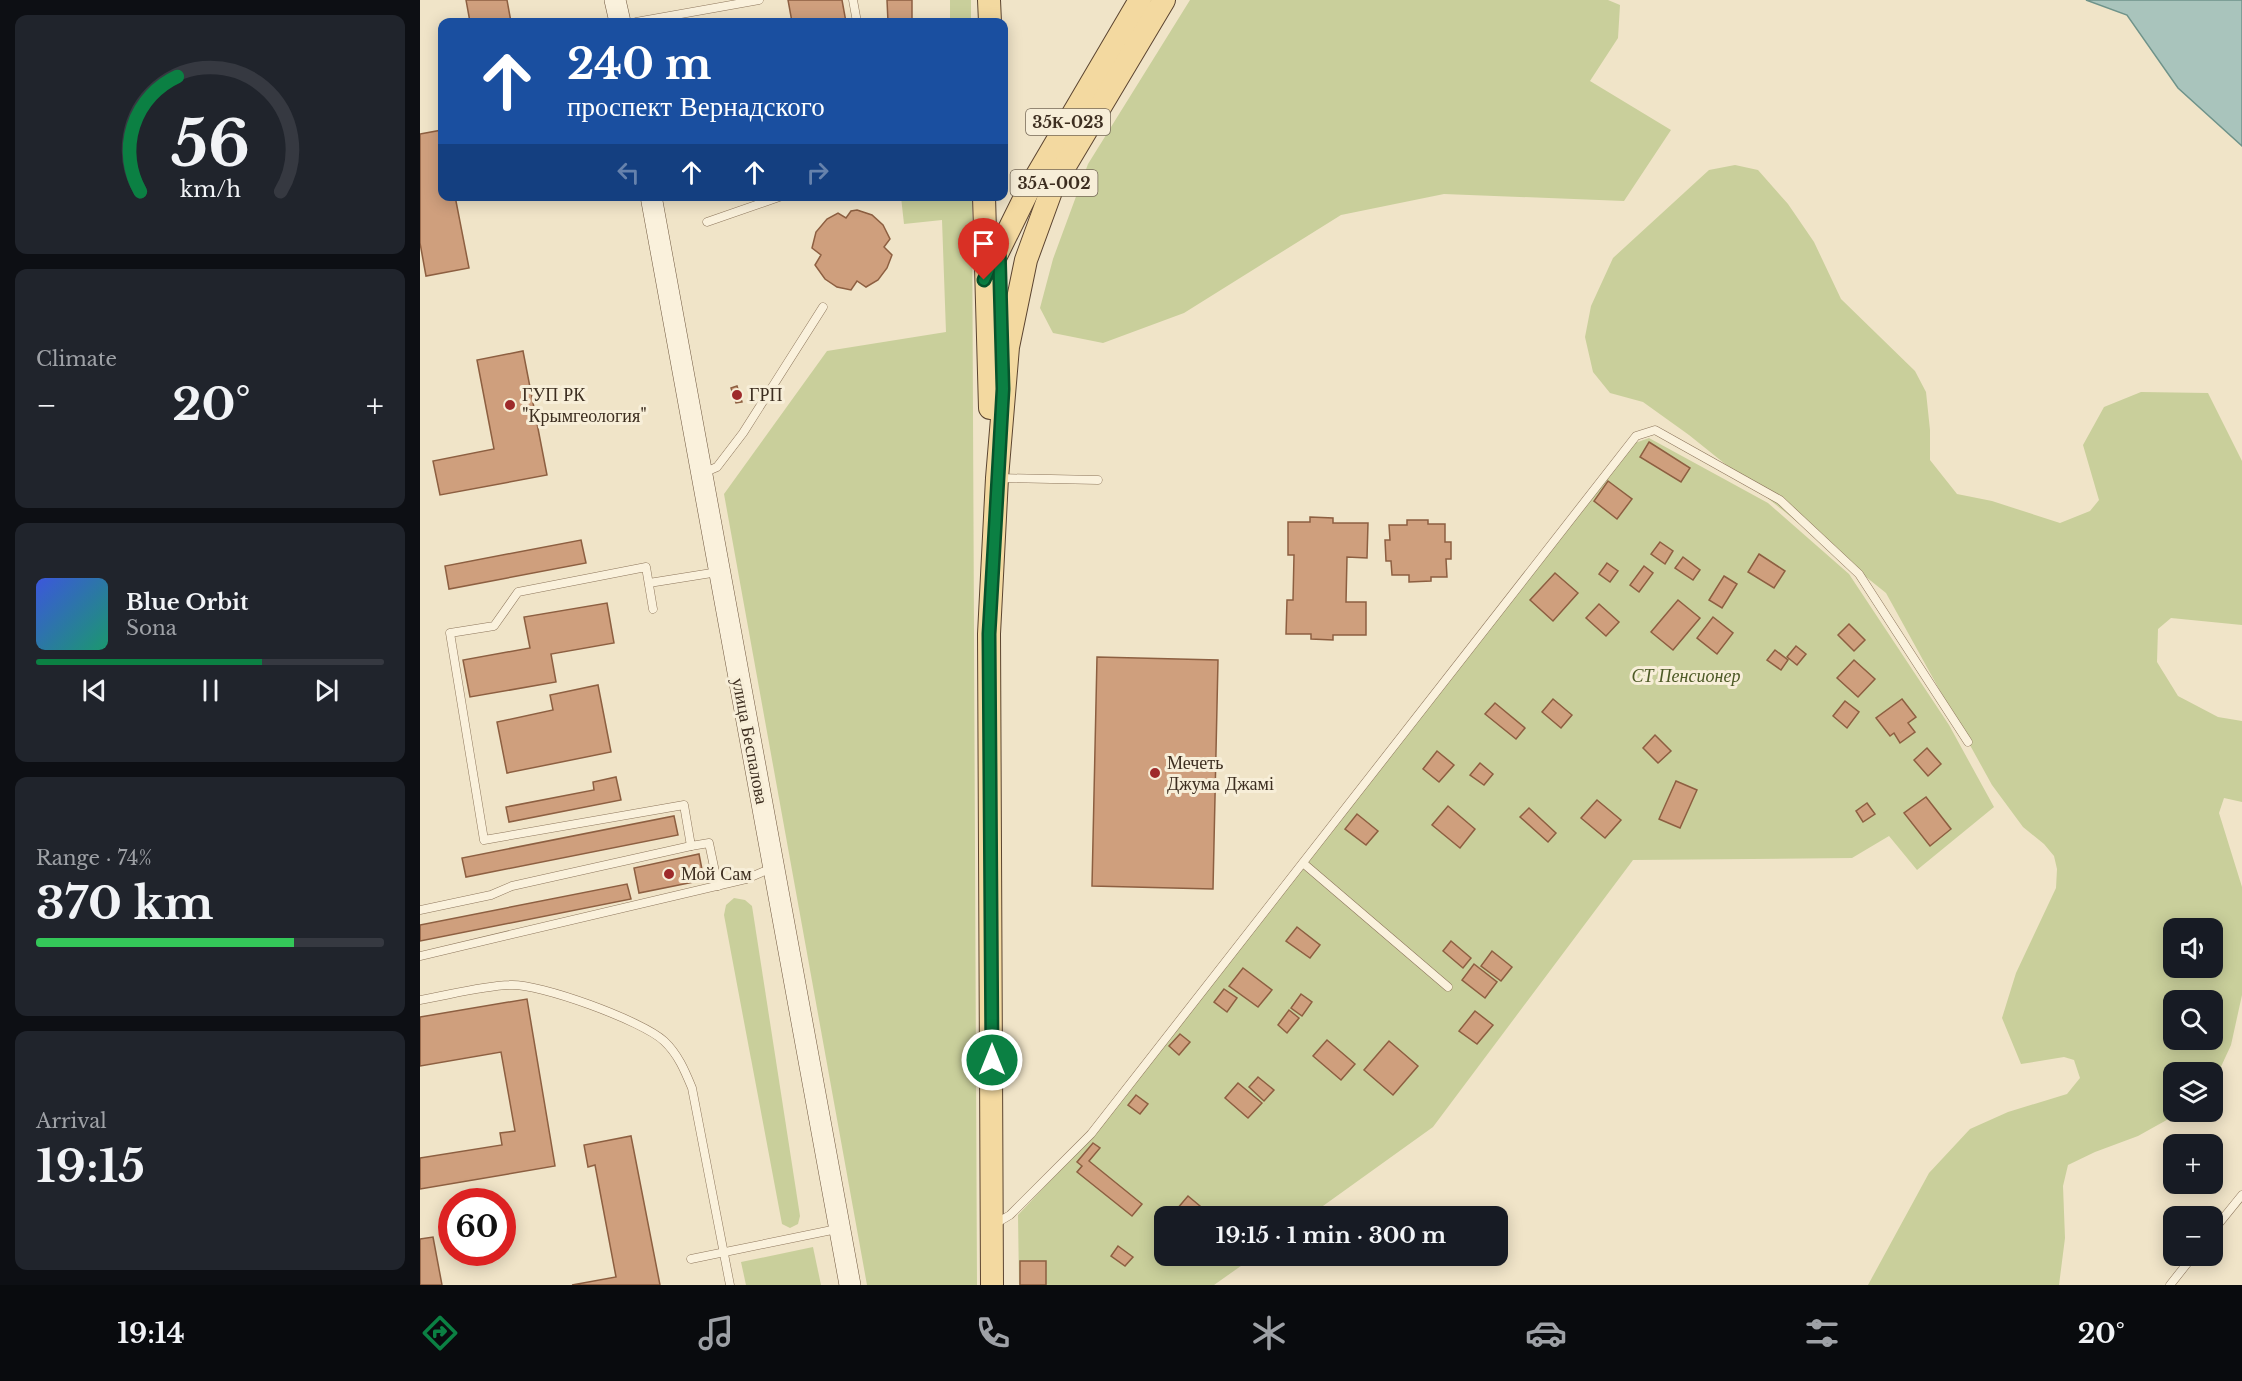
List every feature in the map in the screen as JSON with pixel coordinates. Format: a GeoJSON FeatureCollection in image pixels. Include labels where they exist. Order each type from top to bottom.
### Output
{"type":"FeatureCollection","features":[{"type":"Feature","properties":{"kind":"main road"},"geometry":{"type":"LineString","coordinates":[[615,0],[619,18]]}},
{"type":"Feature","properties":{"kind":"main road","name":"35А-002"},"geometry":{"type":"LineString","coordinates":[[992,1285],[989,634],[1003,389],[1013,315],[1026,260],[1053,186],[1164,0]]}},
{"type":"Feature","properties":{"kind":"main road","name":"35К-023"},"geometry":{"type":"LineString","coordinates":[[984,280],[1030,187],[1136,3]]}},
{"type":"Feature","properties":{"kind":"main road","name":"улица Беспалова"},"geometry":{"type":"LineString","coordinates":[[652,201],[850,1285]]}},
{"type":"Feature","properties":{"kind":"main road"},"geometry":{"type":"LineString","coordinates":[[984,201],[984,280]]}},
{"type":"Feature","properties":{"kind":"main road"},"geometry":{"type":"LineString","coordinates":[[997,201],[1003,389]]}},
{"type":"Feature","properties":{"kind":"main road","name":"35А-002"},"geometry":{"type":"LineString","coordinates":[[984,280],[993,548]]}},
{"type":"Feature","properties":{"kind":"lane"},"geometry":{"type":"LineString","coordinates":[[658,18],[759,0]]}},
{"type":"Feature","properties":{"kind":"lane"},"geometry":{"type":"LineString","coordinates":[[853,0],[855,18]]}},
{"type":"Feature","properties":{"kind":"lane"},"geometry":{"type":"LineString","coordinates":[[707,222],[768,201]]}},
{"type":"Feature","properties":{"kind":"lane"},"geometry":{"type":"LineString","coordinates":[[702,474],[717,467],[743,433],[824,307]]}},
{"type":"Feature","properties":{"kind":"lane"},"geometry":{"type":"LineString","coordinates":[[993,1226],[1010,1215],[1091,1134],[1636,436],[1655,430],[1780,500],[1859,574],[1968,742]]}},
{"type":"Feature","properties":{"kind":"lane"},"geometry":{"type":"LineString","coordinates":[[997,478],[1098,480]]}},
{"type":"Feature","properties":{"kind":"lane"},"geometry":{"type":"LineString","coordinates":[[653,609],[646,567],[518,592],[494,626],[450,633],[483,840],[684,805],[691,846]]}},
{"type":"Feature","properties":{"kind":"lane"},"geometry":{"type":"LineString","coordinates":[[649,583],[718,572]]}},
{"type":"Feature","properties":{"kind":"lane"},"geometry":{"type":"LineString","coordinates":[[420,910],[709,843],[718,886]]}},
{"type":"Feature","properties":{"kind":"lane"},"geometry":{"type":"LineString","coordinates":[[1303,863],[1448,987]]}},
{"type":"Feature","properties":{"kind":"lane"},"geometry":{"type":"LineString","coordinates":[[420,956],[718,886],[746,879],[773,868]]}},
{"type":"Feature","properties":{"kind":"lane"},"geometry":{"type":"LineString","coordinates":[[420,1000],[511,984],[531,986],[640,1026],[664,1040],[683,1066],[692,1088],[730,1285]]}},
{"type":"Feature","properties":{"kind":"lane"},"geometry":{"type":"LineString","coordinates":[[2223,1218],[2242,1195]]}},
{"type":"Feature","properties":{"kind":"lane"},"geometry":{"type":"LineString","coordinates":[[691,1259],[839,1229]]}},
{"type":"Feature","properties":{"kind":"lane"},"geometry":{"type":"LineString","coordinates":[[2170,1285],[2185,1266]]}},
{"type":"Feature","properties":{"kind":"green space"},"geometry":{"type":"Polygon","coordinates":[[[950,0],[971,0],[971,18],[950,18],[950,0]]]}},
{"type":"Feature","properties":{"kind":"green space"},"geometry":{"type":"Polygon","coordinates":[[[1190,0],[1608,0],[1620,5],[1618,38],[1590,81],[1671,130],[1624,201],[1444,194],[1341,215],[1184,313],[1103,343],[1053,333],[1040,308],[1053,259],[1088,164],[1190,0]]]}},
{"type":"Feature","properties":{"kind":"green space"},"geometry":{"type":"Polygon","coordinates":[[[1735,165],[1758,170],[1788,204],[1814,242],[1841,299],[1915,371],[1926,392],[1930,460],[1957,494],[1992,501],[2060,523],[2090,511],[2099,500],[2083,445],[2104,407],[2141,392],[2208,393],[2242,461],[2242,625],[2171,618],[2158,629],[2157,662],[2178,696],[2218,717],[2242,721],[2242,802],[2224,798],[2219,813],[2242,887],[2242,995],[2231,1045],[2223,1062],[2163,1062],[2163,1122],[2138,1136],[2068,1165],[2063,1186],[2065,1238],[2059,1285],[1868,1285],[1929,1173],[1970,1129],[2008,1112],[2067,1094],[2080,1078],[2074,1060],[2064,1057],[2021,1064],[2002,1018],[2016,973],[2056,888],[2057,869],[2054,856],[2044,844],[2023,827],[1992,785],[1886,593],[1689,435],[1643,402],[1610,393],[1593,372],[1585,337],[1591,306],[1613,258],[1709,170],[1735,165]]]}},
{"type":"Feature","properties":{"kind":"green space"},"geometry":{"type":"Polygon","coordinates":[[[901,201],[972,201],[977,1285],[867,1285],[724,494],[827,351],[946,332],[942,220],[904,224],[901,201]]]}},
{"type":"Feature","properties":{"kind":"green space","name":"СТ Пенсионер"},"geometry":{"type":"Polygon","coordinates":[[[1649,438],[1768,503],[1849,574],[1949,725],[1994,807],[1917,870],[1889,836],[1852,858],[1633,860],[1433,1127],[1323,1206],[1154,1206],[1154,1266],[1241,1266],[1214,1285],[1019,1285],[1018,1215],[1091,1137],[1635,443],[1649,438]]]}},
{"type":"Feature","properties":{"kind":"green space"},"geometry":{"type":"Polygon","coordinates":[[[734,898],[745,900],[752,906],[800,1216],[798,1224],[790,1228],[782,1224],[724,915],[726,905],[734,898]]]}},
{"type":"Feature","properties":{"kind":"green space"},"geometry":{"type":"Polygon","coordinates":[[[813,1247],[821,1285],[746,1285],[741,1262],[813,1247]]]}},
{"type":"Feature","properties":{"kind":"water"},"geometry":{"type":"Polygon","coordinates":[[[2086,0],[2242,0],[2242,146],[2178,88],[2127,15],[2086,0]]]}},
{"type":"Feature","properties":{"kind":"building"},"geometry":{"type":"Polygon","coordinates":[[[466,0],[507,0],[510,18],[469,18],[466,0]]]}},
{"type":"Feature","properties":{"kind":"building"},"geometry":{"type":"Polygon","coordinates":[[[788,0],[842,0],[845,18],[791,18],[788,0]]]}},
{"type":"Feature","properties":{"kind":"building"},"geometry":{"type":"Polygon","coordinates":[[[887,0],[912,0],[912,18],[888,18],[887,0]]]}},
{"type":"Feature","properties":{"kind":"building"},"geometry":{"type":"Polygon","coordinates":[[[438,131],[438,201],[456,201],[469,268],[426,276],[420,243],[420,134],[438,131]]]}},
{"type":"Feature","properties":{"kind":"building"},"geometry":{"type":"Polygon","coordinates":[[[857,210],[872,215],[883,225],[890,239],[884,247],[892,255],[887,268],[878,280],[866,287],[857,281],[851,290],[837,287],[825,279],[815,265],[821,255],[812,248],[816,232],[827,219],[838,213],[846,218],[851,211],[857,210]]]}},
{"type":"Feature","properties":{"kind":"building","name":"ГУП РК \"Крымгеология\""},"geometry":{"type":"Polygon","coordinates":[[[523,351],[547,475],[440,495],[433,461],[494,449],[477,360],[523,351]]]}},
{"type":"Feature","properties":{"kind":"building","name":"ГРП"},"geometry":{"type":"Polygon","coordinates":[[[737,386],[742,402],[736,403],[731,388],[737,386]]]}},
{"type":"Feature","properties":{"kind":"building"},"geometry":{"type":"Polygon","coordinates":[[[1649,442],[1690,468],[1681,482],[1640,457],[1649,442]]]}},
{"type":"Feature","properties":{"kind":"building"},"geometry":{"type":"Polygon","coordinates":[[[1608,481],[1632,499],[1617,519],[1594,501],[1608,481]]]}},
{"type":"Feature","properties":{"kind":"building"},"geometry":{"type":"Polygon","coordinates":[[[1310,517],[1333,518],[1333,523],[1368,523],[1367,558],[1347,557],[1346,602],[1366,602],[1366,635],[1333,635],[1333,640],[1311,639],[1311,634],[1286,634],[1287,600],[1293,600],[1294,555],[1288,555],[1288,522],[1310,522],[1310,517]]]}},
{"type":"Feature","properties":{"kind":"building"},"geometry":{"type":"Polygon","coordinates":[[[1407,520],[1428,520],[1428,524],[1445,524],[1445,542],[1451,542],[1451,559],[1446,559],[1447,577],[1431,577],[1431,581],[1409,582],[1409,575],[1392,575],[1391,561],[1386,561],[1385,540],[1390,540],[1389,525],[1407,525],[1407,520]]]}},
{"type":"Feature","properties":{"kind":"building"},"geometry":{"type":"Polygon","coordinates":[[[581,540],[586,563],[449,589],[445,566],[581,540]]]}},
{"type":"Feature","properties":{"kind":"building"},"geometry":{"type":"Polygon","coordinates":[[[1660,542],[1673,551],[1665,564],[1651,554],[1660,542]]]}},
{"type":"Feature","properties":{"kind":"building"},"geometry":{"type":"Polygon","coordinates":[[[1759,554],[1785,571],[1774,588],[1748,572],[1759,554]]]}},
{"type":"Feature","properties":{"kind":"building"},"geometry":{"type":"Polygon","coordinates":[[[1683,557],[1700,570],[1693,580],[1675,568],[1683,557]]]}},
{"type":"Feature","properties":{"kind":"building"},"geometry":{"type":"Polygon","coordinates":[[[1607,563],[1618,571],[1610,582],[1599,574],[1607,563]]]}},
{"type":"Feature","properties":{"kind":"building"},"geometry":{"type":"Polygon","coordinates":[[[1644,566],[1653,573],[1639,592],[1630,585],[1644,566]]]}},
{"type":"Feature","properties":{"kind":"building"},"geometry":{"type":"Polygon","coordinates":[[[1555,573],[1578,593],[1553,621],[1530,600],[1555,573]]]}},
{"type":"Feature","properties":{"kind":"building"},"geometry":{"type":"Polygon","coordinates":[[[1724,576],[1737,584],[1722,608],[1709,600],[1724,576]]]}},
{"type":"Feature","properties":{"kind":"building"},"geometry":{"type":"Polygon","coordinates":[[[1678,600],[1700,618],[1673,650],[1651,632],[1678,600]]]}},
{"type":"Feature","properties":{"kind":"building"},"geometry":{"type":"Polygon","coordinates":[[[607,603],[614,643],[551,654],[556,682],[470,697],[463,660],[530,648],[524,617],[607,603]]]}},
{"type":"Feature","properties":{"kind":"building"},"geometry":{"type":"Polygon","coordinates":[[[1599,604],[1619,622],[1606,636],[1586,618],[1599,604]]]}},
{"type":"Feature","properties":{"kind":"building"},"geometry":{"type":"Polygon","coordinates":[[[1713,617],[1733,633],[1717,654],[1697,638],[1713,617]]]}},
{"type":"Feature","properties":{"kind":"building"},"geometry":{"type":"Polygon","coordinates":[[[1849,624],[1865,640],[1854,651],[1838,635],[1849,624]]]}},
{"type":"Feature","properties":{"kind":"building"},"geometry":{"type":"Polygon","coordinates":[[[1796,646],[1806,654],[1797,665],[1787,657],[1796,646]]]}},
{"type":"Feature","properties":{"kind":"building"},"geometry":{"type":"Polygon","coordinates":[[[1775,650],[1788,660],[1781,670],[1767,660],[1775,650]]]}},
{"type":"Feature","properties":{"kind":"building","name":"Мечеть Джума Джамі"},"geometry":{"type":"Polygon","coordinates":[[[1097,657],[1218,660],[1213,889],[1092,886],[1097,657]]]}},
{"type":"Feature","properties":{"kind":"building"},"geometry":{"type":"Polygon","coordinates":[[[1854,660],[1875,679],[1858,697],[1837,678],[1854,660]]]}},
{"type":"Feature","properties":{"kind":"building"},"geometry":{"type":"Polygon","coordinates":[[[598,685],[611,752],[507,773],[497,722],[553,710],[550,695],[598,685]]]}},
{"type":"Feature","properties":{"kind":"building"},"geometry":{"type":"Polygon","coordinates":[[[1553,699],[1572,715],[1561,728],[1542,712],[1553,699]]]}},
{"type":"Feature","properties":{"kind":"building"},"geometry":{"type":"Polygon","coordinates":[[[1902,699],[1916,717],[1908,723],[1915,732],[1900,743],[1894,733],[1890,736],[1876,718],[1902,699]]]}},
{"type":"Feature","properties":{"kind":"building"},"geometry":{"type":"Polygon","coordinates":[[[1845,701],[1859,712],[1847,728],[1833,716],[1845,701]]]}},
{"type":"Feature","properties":{"kind":"building"},"geometry":{"type":"Polygon","coordinates":[[[1495,703],[1525,728],[1516,739],[1485,714],[1495,703]]]}},
{"type":"Feature","properties":{"kind":"building"},"geometry":{"type":"Polygon","coordinates":[[[1655,735],[1671,751],[1658,763],[1643,748],[1655,735]]]}},
{"type":"Feature","properties":{"kind":"building"},"geometry":{"type":"Polygon","coordinates":[[[1927,748],[1941,764],[1928,776],[1914,760],[1927,748]]]}},
{"type":"Feature","properties":{"kind":"building"},"geometry":{"type":"Polygon","coordinates":[[[1437,751],[1454,765],[1439,782],[1423,769],[1437,751]]]}},
{"type":"Feature","properties":{"kind":"building"},"geometry":{"type":"Polygon","coordinates":[[[1480,763],[1493,774],[1484,785],[1470,775],[1480,763]]]}},
{"type":"Feature","properties":{"kind":"building"},"geometry":{"type":"Polygon","coordinates":[[[616,777],[621,800],[509,822],[506,807],[594,790],[593,782],[616,777]]]}},
{"type":"Feature","properties":{"kind":"building"},"geometry":{"type":"Polygon","coordinates":[[[1676,781],[1697,790],[1680,828],[1659,819],[1676,781]]]}},
{"type":"Feature","properties":{"kind":"building"},"geometry":{"type":"Polygon","coordinates":[[[1926,797],[1951,829],[1930,846],[1904,813],[1926,797]]]}},
{"type":"Feature","properties":{"kind":"building"},"geometry":{"type":"Polygon","coordinates":[[[1597,800],[1621,820],[1605,838],[1581,818],[1597,800]]]}},
{"type":"Feature","properties":{"kind":"building"},"geometry":{"type":"Polygon","coordinates":[[[1867,803],[1875,814],[1863,822],[1856,811],[1867,803]]]}},
{"type":"Feature","properties":{"kind":"building"},"geometry":{"type":"Polygon","coordinates":[[[1448,806],[1475,829],[1460,848],[1432,825],[1448,806]]]}},
{"type":"Feature","properties":{"kind":"building"},"geometry":{"type":"Polygon","coordinates":[[[1529,808],[1556,833],[1548,842],[1520,817],[1529,808]]]}},
{"type":"Feature","properties":{"kind":"building"},"geometry":{"type":"Polygon","coordinates":[[[1357,814],[1378,831],[1366,845],[1345,829],[1357,814]]]}},
{"type":"Feature","properties":{"kind":"building"},"geometry":{"type":"Polygon","coordinates":[[[674,816],[678,835],[466,877],[462,858],[674,816]]]}},
{"type":"Feature","properties":{"kind":"building","name":"Мой Сам"},"geometry":{"type":"Polygon","coordinates":[[[699,854],[704,880],[639,893],[634,868],[699,854]]]}},
{"type":"Feature","properties":{"kind":"building"},"geometry":{"type":"Polygon","coordinates":[[[627,884],[631,899],[420,941],[420,925],[627,884]]]}},
{"type":"Feature","properties":{"kind":"building"},"geometry":{"type":"Polygon","coordinates":[[[1297,927],[1320,945],[1310,958],[1286,941],[1297,927]]]}},
{"type":"Feature","properties":{"kind":"building"},"geometry":{"type":"Polygon","coordinates":[[[1451,941],[1471,958],[1463,968],[1443,951],[1451,941]]]}},
{"type":"Feature","properties":{"kind":"building"},"geometry":{"type":"Polygon","coordinates":[[[1492,951],[1512,967],[1501,981],[1481,966],[1492,951]]]}},
{"type":"Feature","properties":{"kind":"building"},"geometry":{"type":"Polygon","coordinates":[[[1474,964],[1497,982],[1485,998],[1462,980],[1474,964]]]}},
{"type":"Feature","properties":{"kind":"building"},"geometry":{"type":"Polygon","coordinates":[[[1243,968],[1272,990],[1258,1007],[1229,986],[1243,968]]]}},
{"type":"Feature","properties":{"kind":"building"},"geometry":{"type":"Polygon","coordinates":[[[1224,989],[1237,998],[1227,1012],[1214,1002],[1224,989]]]}},
{"type":"Feature","properties":{"kind":"building"},"geometry":{"type":"Polygon","coordinates":[[[1301,994],[1312,1002],[1302,1016],[1291,1008],[1301,994]]]}},
{"type":"Feature","properties":{"kind":"building"},"geometry":{"type":"Polygon","coordinates":[[[527,999],[555,1166],[420,1189],[420,1158],[502,1145],[500,1133],[515,1131],[501,1052],[420,1066],[420,1017],[527,999]]]}},
{"type":"Feature","properties":{"kind":"building"},"geometry":{"type":"Polygon","coordinates":[[[1289,1010],[1299,1018],[1287,1033],[1278,1025],[1289,1010]]]}},
{"type":"Feature","properties":{"kind":"building"},"geometry":{"type":"Polygon","coordinates":[[[1475,1011],[1493,1025],[1477,1044],[1459,1031],[1475,1011]]]}},
{"type":"Feature","properties":{"kind":"building"},"geometry":{"type":"Polygon","coordinates":[[[1180,1034],[1190,1042],[1179,1055],[1169,1046],[1180,1034]]]}},
{"type":"Feature","properties":{"kind":"building"},"geometry":{"type":"Polygon","coordinates":[[[1327,1040],[1355,1064],[1341,1080],[1313,1056],[1327,1040]]]}},
{"type":"Feature","properties":{"kind":"building"},"geometry":{"type":"Polygon","coordinates":[[[1389,1041],[1418,1066],[1393,1095],[1364,1070],[1389,1041]]]}},
{"type":"Feature","properties":{"kind":"building"},"geometry":{"type":"Polygon","coordinates":[[[1258,1077],[1274,1090],[1264,1101],[1249,1087],[1258,1077]]]}},
{"type":"Feature","properties":{"kind":"building"},"geometry":{"type":"Polygon","coordinates":[[[1238,1083],[1262,1103],[1248,1118],[1225,1098],[1238,1083]]]}},
{"type":"Feature","properties":{"kind":"building"},"geometry":{"type":"Polygon","coordinates":[[[1136,1095],[1148,1104],[1140,1114],[1128,1105],[1136,1095]]]}},
{"type":"Feature","properties":{"kind":"building"},"geometry":{"type":"Polygon","coordinates":[[[631,1136],[660,1285],[572,1285],[616,1277],[595,1165],[588,1167],[584,1145],[631,1136]]]}},
{"type":"Feature","properties":{"kind":"building"},"geometry":{"type":"Polygon","coordinates":[[[1093,1143],[1100,1148],[1089,1161],[1142,1204],[1132,1216],[1077,1172],[1082,1166],[1077,1162],[1093,1143]]]}},
{"type":"Feature","properties":{"kind":"building"},"geometry":{"type":"Polygon","coordinates":[[[1188,1196],[1200,1206],[1180,1206],[1188,1196]]]}},
{"type":"Feature","properties":{"kind":"building"},"geometry":{"type":"Polygon","coordinates":[[[433,1237],[442,1285],[420,1285],[420,1239],[433,1237]]]}},
{"type":"Feature","properties":{"kind":"building"},"geometry":{"type":"Polygon","coordinates":[[[1118,1246],[1133,1257],[1125,1266],[1111,1256],[1118,1246]]]}},
{"type":"Feature","properties":{"kind":"building"},"geometry":{"type":"Polygon","coordinates":[[[1020,1261],[1046,1261],[1046,1285],[1020,1285],[1020,1261]]]}},
{"type":"Feature","properties":{"kind":"place","name":"ГРП"},"geometry":{"type":"Point","coordinates":[737,395]}},
{"type":"Feature","properties":{"kind":"place","name":"ГУП РК \"Крымгеология\""},"geometry":{"type":"Point","coordinates":[510,405]}},
{"type":"Feature","properties":{"kind":"place","name":"Мечеть Джума Джамі"},"geometry":{"type":"Point","coordinates":[1155,773]}},
{"type":"Feature","properties":{"kind":"place","name":"Мой Сам"},"geometry":{"type":"Point","coordinates":[669,874]}},
{"type":"Feature","properties":{"kind":"route"},"geometry":{"type":"LineString","coordinates":[[984,280],[999,246],[1003,389],[989,634],[992,1060]]}}]}
